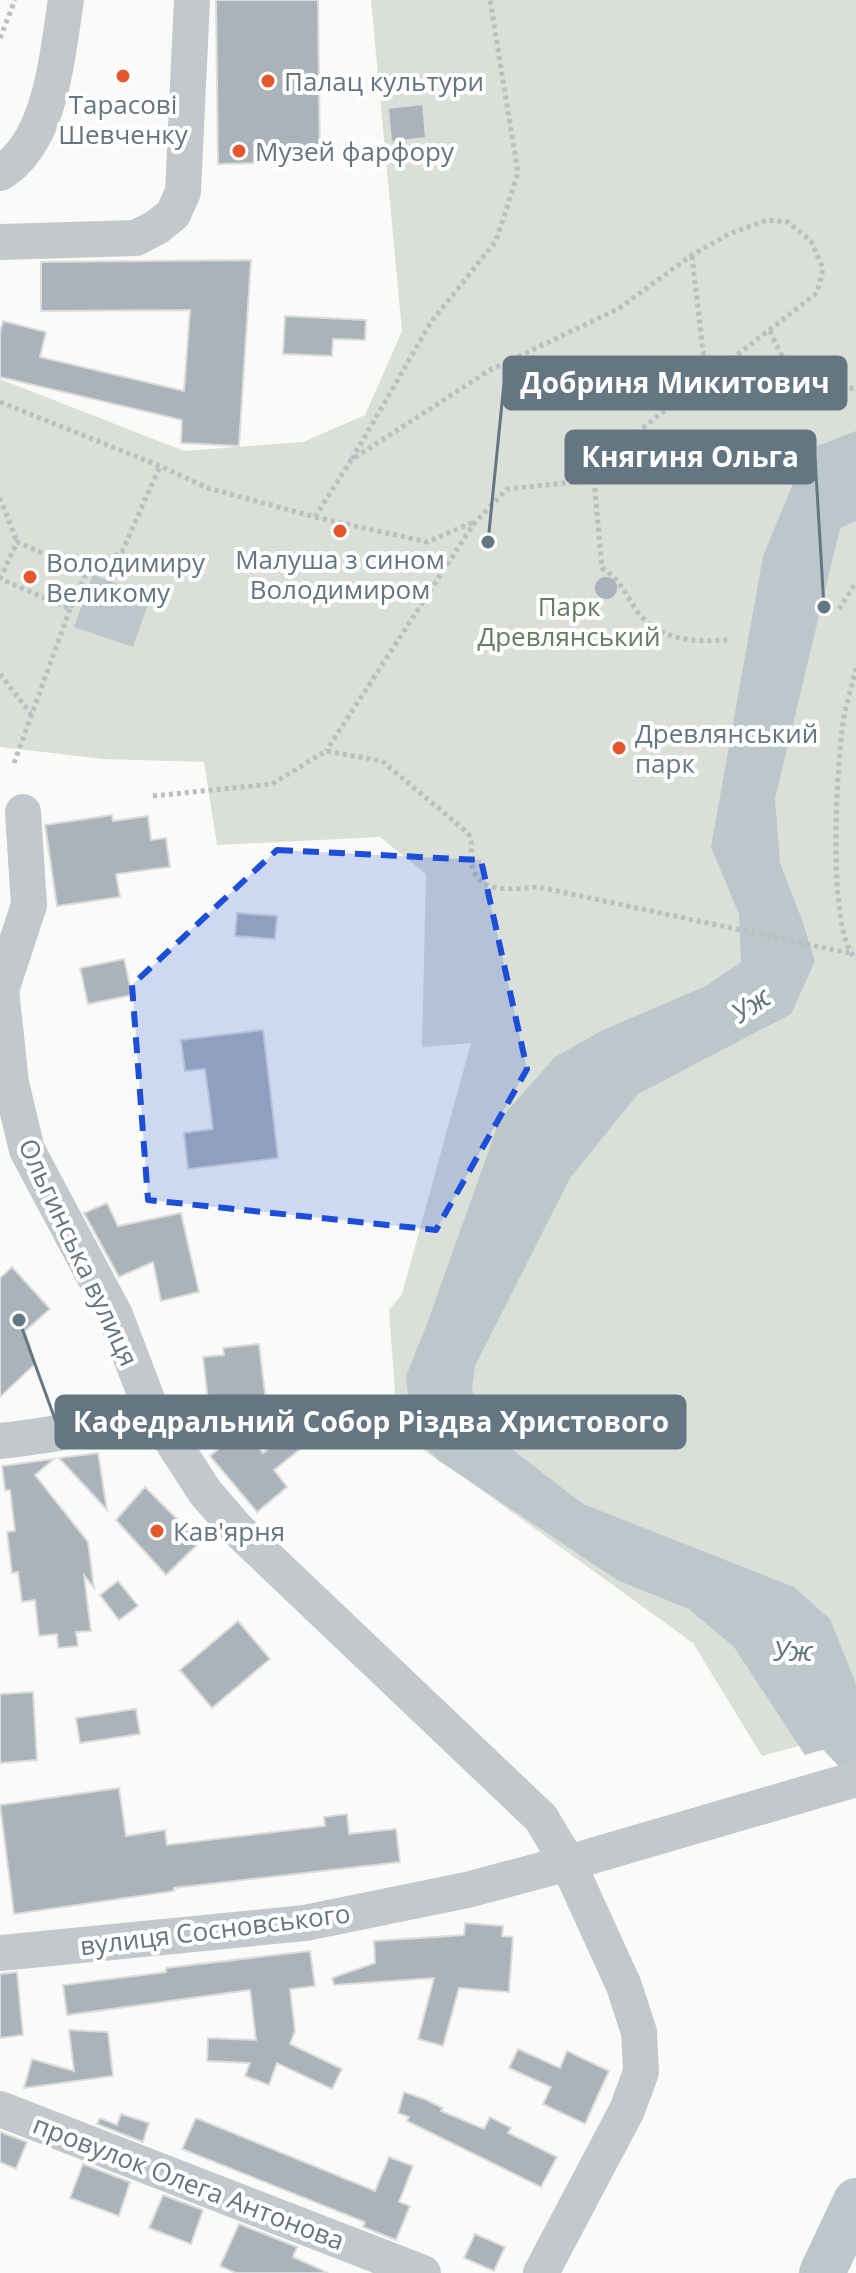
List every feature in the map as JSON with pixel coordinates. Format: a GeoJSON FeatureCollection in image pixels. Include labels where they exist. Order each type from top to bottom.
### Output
{"type":"FeatureCollection","features":[{"type":"Feature","properties":{"kind":"street"},"geometry":{"type":"LineString","coordinates":[[0,173],[28,147],[44,112],[66,0]]}},
{"type":"Feature","properties":{"kind":"street"},"geometry":{"type":"LineString","coordinates":[[0,242],[136,238],[173,214],[183,192],[192,0]]}},
{"type":"Feature","properties":{"kind":"street","name":"Ольгинська вулиця"},"geometry":{"type":"LineString","coordinates":[[23,812],[29,905],[1,990],[14,1147],[115,1315],[150,1407],[205,1492],[236,1528],[541,1818],[568,1863],[624,1986],[639,2032],[641,2072],[627,2110],[541,2273]]}},
{"type":"Feature","properties":{"kind":"street"},"geometry":{"type":"LineString","coordinates":[[0,1441],[79,1432],[118,1421],[150,1407]]}},
{"type":"Feature","properties":{"kind":"street","name":"вулиця Сосновського"},"geometry":{"type":"LineString","coordinates":[[0,1953],[305,1923],[467,1890],[856,1779]]}},
{"type":"Feature","properties":{"kind":"street","name":"провулок Олега Антонова"},"geometry":{"type":"LineString","coordinates":[[0,2109],[423,2273]]}},
{"type":"Feature","properties":{"kind":"path"},"geometry":{"type":"LineString","coordinates":[[0,38],[15,0]]}},
{"type":"Feature","properties":{"kind":"path"},"geometry":{"type":"LineString","coordinates":[[315,517],[431,322],[496,241],[518,173],[490,0]]}},
{"type":"Feature","properties":{"kind":"path"},"geometry":{"type":"LineString","coordinates":[[153,796],[272,784],[326,751],[475,522],[507,489],[594,480],[636,433],[817,293],[823,269],[811,241],[788,222],[767,220],[729,234],[692,255],[618,309],[490,370],[351,460]]}},
{"type":"Feature","properties":{"kind":"path"},"geometry":{"type":"LineString","coordinates":[[692,255],[706,377]]}},
{"type":"Feature","properties":{"kind":"path"},"geometry":{"type":"LineString","coordinates":[[770,331],[784,361],[806,386],[823,393],[856,388]]}},
{"type":"Feature","properties":{"kind":"path"},"geometry":{"type":"LineString","coordinates":[[0,402],[208,488],[315,517],[427,542],[475,522]]}},
{"type":"Feature","properties":{"kind":"path"},"geometry":{"type":"LineString","coordinates":[[14,763],[70,609],[87,572],[122,552],[160,466]]}},
{"type":"Feature","properties":{"kind":"path"},"geometry":{"type":"LineString","coordinates":[[594,480],[602,568],[619,581],[639,614],[661,632],[693,642],[729,640]]}},
{"type":"Feature","properties":{"kind":"path"},"geometry":{"type":"LineString","coordinates":[[0,498],[17,542],[1,579],[70,609]]}},
{"type":"Feature","properties":{"kind":"path"},"geometry":{"type":"LineString","coordinates":[[17,542],[87,572]]}},
{"type":"Feature","properties":{"kind":"path"},"geometry":{"type":"LineString","coordinates":[[0,560],[8,563]]}},
{"type":"Feature","properties":{"kind":"path"},"geometry":{"type":"LineString","coordinates":[[839,609],[856,582]]}},
{"type":"Feature","properties":{"kind":"path"},"geometry":{"type":"LineString","coordinates":[[849,953],[839,920],[837,900],[838,809],[843,723],[856,668]]}},
{"type":"Feature","properties":{"kind":"path"},"geometry":{"type":"LineString","coordinates":[[0,674],[32,715]]}},
{"type":"Feature","properties":{"kind":"path"},"geometry":{"type":"LineString","coordinates":[[326,751],[382,761],[409,781],[468,833],[473,843],[471,859],[478,878],[487,886],[503,889],[538,887],[849,953],[856,959]]}},
{"type":"Feature","properties":{"kind":"highlighted area"},"geometry":{"type":"Polygon","coordinates":[[[277,850],[481,860],[527,1069],[436,1230],[148,1200],[132,985],[277,850]]]}},
{"type":"Feature","properties":{"kind":"green space","name":"Парк Древлянський"},"geometry":{"type":"Polygon","coordinates":[[[371,0],[856,0],[856,1730],[762,1756],[693,1643],[398,1433],[389,1310],[402,1294],[471,1043],[422,1047],[426,874],[380,837],[217,845],[204,762],[104,759],[0,747],[0,379],[184,451],[303,442],[365,415],[402,331],[371,0]]]}},
{"type":"Feature","properties":{"kind":"water","name":"Уж"},"geometry":{"type":"Polygon","coordinates":[[[856,431],[856,521],[840,528],[775,799],[780,863],[815,961],[791,1014],[638,1094],[570,1178],[475,1366],[472,1389],[483,1427],[583,1504],[794,1587],[830,1619],[856,1684],[856,1740],[805,1755],[734,1647],[689,1609],[617,1580],[438,1460],[412,1433],[406,1376],[500,1119],[555,1057],[601,1031],[706,986],[741,962],[739,914],[711,847],[763,556],[807,450],[856,431]]]}},
{"type":"Feature","properties":{"kind":"water"},"geometry":{"type":"Polygon","coordinates":[[[93,575],[151,596],[133,647],[74,627],[93,575]]]}},
{"type":"Feature","properties":{"kind":"building","name":"Палац культури"},"geometry":{"type":"Polygon","coordinates":[[[216,0],[318,0],[320,162],[218,164],[216,0]]]}},
{"type":"Feature","properties":{"kind":"building"},"geometry":{"type":"Polygon","coordinates":[[[423,104],[426,138],[391,142],[388,108],[423,104]]]}},
{"type":"Feature","properties":{"kind":"building"},"geometry":{"type":"Polygon","coordinates":[[[251,260],[239,446],[181,443],[182,420],[0,377],[0,332],[3,321],[46,332],[40,357],[184,391],[190,310],[41,311],[41,262],[251,260]]]}},
{"type":"Feature","properties":{"kind":"building"},"geometry":{"type":"Polygon","coordinates":[[[285,316],[366,320],[365,340],[333,339],[332,356],[283,354],[285,316]]]}},
{"type":"Feature","properties":{"kind":"building"},"geometry":{"type":"Polygon","coordinates":[[[606,576],[617,583],[618,588],[611,599],[606,600],[595,593],[594,588],[601,577],[606,576]]]}},
{"type":"Feature","properties":{"kind":"building"},"geometry":{"type":"Polygon","coordinates":[[[112,815],[113,821],[148,816],[151,840],[166,838],[170,867],[116,874],[120,897],[57,906],[45,825],[112,815]]]}},
{"type":"Feature","properties":{"kind":"building"},"geometry":{"type":"Polygon","coordinates":[[[237,913],[277,916],[275,939],[235,936],[237,913]]]}},
{"type":"Feature","properties":{"kind":"building"},"geometry":{"type":"Polygon","coordinates":[[[124,959],[132,995],[88,1004],[80,968],[124,959]]]}},
{"type":"Feature","properties":{"kind":"building"},"geometry":{"type":"Polygon","coordinates":[[[263,1030],[278,1158],[188,1169],[184,1133],[213,1129],[205,1069],[185,1071],[181,1040],[263,1030]]]}},
{"type":"Feature","properties":{"kind":"building"},"geometry":{"type":"Polygon","coordinates":[[[107,1203],[118,1226],[181,1213],[199,1292],[161,1301],[153,1262],[119,1277],[84,1213],[107,1203]]]}},
{"type":"Feature","properties":{"kind":"building"},"geometry":{"type":"Polygon","coordinates":[[[12,1267],[50,1309],[25,1331],[35,1364],[0,1397],[0,1278],[12,1267]]]}},
{"type":"Feature","properties":{"kind":"building"},"geometry":{"type":"Polygon","coordinates":[[[259,1344],[266,1402],[209,1409],[203,1357],[224,1355],[223,1348],[259,1344]]]}},
{"type":"Feature","properties":{"kind":"building"},"geometry":{"type":"Polygon","coordinates":[[[295,1427],[322,1432],[274,1470],[287,1487],[257,1512],[210,1456],[243,1429],[263,1453],[295,1427]]]}},
{"type":"Feature","properties":{"kind":"building"},"geometry":{"type":"Polygon","coordinates":[[[98,1453],[107,1510],[59,1458],[98,1453]]]}},
{"type":"Feature","properties":{"kind":"building"},"geometry":{"type":"Polygon","coordinates":[[[54,1459],[35,1475],[88,1542],[94,1588],[84,1575],[91,1631],[76,1632],[78,1646],[58,1648],[57,1634],[39,1636],[35,1600],[22,1602],[18,1572],[12,1573],[7,1532],[15,1531],[10,1490],[5,1490],[2,1466],[54,1459]]]}},
{"type":"Feature","properties":{"kind":"building","name":"Кав'ярня"},"geometry":{"type":"Polygon","coordinates":[[[145,1487],[200,1542],[166,1575],[116,1520],[145,1487]]]}},
{"type":"Feature","properties":{"kind":"building"},"geometry":{"type":"Polygon","coordinates":[[[118,1581],[138,1606],[119,1620],[100,1595],[118,1581]]]}},
{"type":"Feature","properties":{"kind":"building"},"geometry":{"type":"Polygon","coordinates":[[[238,1621],[270,1659],[212,1708],[180,1670],[238,1621]]]}},
{"type":"Feature","properties":{"kind":"building"},"geometry":{"type":"Polygon","coordinates":[[[33,1692],[37,1760],[0,1763],[0,1694],[33,1692]]]}},
{"type":"Feature","properties":{"kind":"building"},"geometry":{"type":"Polygon","coordinates":[[[136,1709],[140,1734],[80,1743],[76,1718],[136,1709]]]}},
{"type":"Feature","properties":{"kind":"building"},"geometry":{"type":"Polygon","coordinates":[[[119,1788],[126,1836],[165,1830],[167,1845],[325,1826],[324,1817],[347,1814],[349,1834],[396,1829],[400,1862],[174,1888],[174,1891],[14,1914],[0,1805],[119,1788]]]}},
{"type":"Feature","properties":{"kind":"building"},"geometry":{"type":"Polygon","coordinates":[[[465,1923],[503,1926],[502,1936],[513,1937],[509,1992],[459,1988],[443,2046],[418,2039],[434,1978],[334,1985],[332,1978],[375,1963],[374,1941],[464,1935],[465,1923]]]}},
{"type":"Feature","properties":{"kind":"building"},"geometry":{"type":"Polygon","coordinates":[[[310,1951],[315,1986],[290,1989],[295,2031],[290,2044],[342,2069],[332,2089],[277,2063],[269,2085],[245,2076],[250,2063],[207,2061],[208,2038],[256,2040],[250,1990],[67,2015],[63,1985],[166,1972],[166,1968],[310,1951]]]}},
{"type":"Feature","properties":{"kind":"building"},"geometry":{"type":"Polygon","coordinates":[[[17,1972],[23,2035],[0,2038],[0,1974],[17,1972]]]}},
{"type":"Feature","properties":{"kind":"building"},"geometry":{"type":"Polygon","coordinates":[[[69,2030],[108,2032],[113,2076],[24,2088],[32,2059],[74,2071],[69,2030]]]}},
{"type":"Feature","properties":{"kind":"building"},"geometry":{"type":"Polygon","coordinates":[[[518,2049],[560,2068],[567,2051],[609,2071],[585,2124],[543,2104],[551,2087],[509,2068],[518,2049]]]}},
{"type":"Feature","properties":{"kind":"building"},"geometry":{"type":"Polygon","coordinates":[[[404,2092],[484,2129],[490,2117],[511,2128],[508,2133],[557,2157],[541,2187],[407,2121],[409,2117],[398,2113],[404,2092]]]}},
{"type":"Feature","properties":{"kind":"building"},"geometry":{"type":"Polygon","coordinates":[[[121,2114],[149,2123],[143,2142],[97,2124],[100,2118],[117,2125],[121,2114]]]}},
{"type":"Feature","properties":{"kind":"building"},"geometry":{"type":"Polygon","coordinates":[[[196,2118],[375,2191],[389,2157],[413,2166],[399,2202],[410,2206],[396,2240],[363,2227],[365,2222],[182,2149],[196,2118]]]}},
{"type":"Feature","properties":{"kind":"building"},"geometry":{"type":"Polygon","coordinates":[[[0,2132],[27,2142],[16,2169],[0,2162],[0,2132]]]}},
{"type":"Feature","properties":{"kind":"building"},"geometry":{"type":"Polygon","coordinates":[[[83,2164],[130,2182],[119,2216],[70,2198],[83,2164]]]}},
{"type":"Feature","properties":{"kind":"building"},"geometry":{"type":"Polygon","coordinates":[[[163,2195],[203,2210],[191,2244],[149,2228],[163,2195]]]}},
{"type":"Feature","properties":{"kind":"building"},"geometry":{"type":"Polygon","coordinates":[[[239,2224],[297,2247],[293,2257],[328,2273],[236,2273],[220,2266],[239,2224]]]}},
{"type":"Feature","properties":{"kind":"building"},"geometry":{"type":"Polygon","coordinates":[[[475,2234],[505,2247],[494,2271],[464,2258],[475,2234]]]}},
{"type":"Feature","properties":{"kind":"waterway","name":"Уж"},"geometry":{"type":"LineString","coordinates":[[815,1692],[837,1731],[856,1751]]}},
{"type":"Feature","properties":{"kind":"waterway","name":"Уж"},"geometry":{"type":"LineString","coordinates":[[822,2273],[856,2201]]}},
{"type":"Feature","properties":{"kind":"place","name":"Тарасові Шевченку"},"geometry":{"type":"Point","coordinates":[123,76]}},
{"type":"Feature","properties":{"kind":"place","name":"Палац культури"},"geometry":{"type":"Point","coordinates":[268,81]}},
{"type":"Feature","properties":{"kind":"place","name":"Музей фарфору"},"geometry":{"type":"Point","coordinates":[239,151]}},
{"type":"Feature","properties":{"kind":"place","name":"Малуша з сином Володимиром"},"geometry":{"type":"Point","coordinates":[340,531]}},
{"type":"Feature","properties":{"kind":"place","name":"Добриня Микитович"},"geometry":{"type":"Point","coordinates":[488,542]}},
{"type":"Feature","properties":{"kind":"place","name":"Володимиру Великому"},"geometry":{"type":"Point","coordinates":[30,577]}},
{"type":"Feature","properties":{"kind":"place","name":"Княгиня Ольга"},"geometry":{"type":"Point","coordinates":[824,607]}},
{"type":"Feature","properties":{"kind":"place","name":"Древлянський парк"},"geometry":{"type":"Point","coordinates":[619,748]}},
{"type":"Feature","properties":{"kind":"place","name":"Кафедральний Собор Різдва Христового"},"geometry":{"type":"Point","coordinates":[19,1320]}},
{"type":"Feature","properties":{"kind":"place","name":"Кав'ярня"},"geometry":{"type":"Point","coordinates":[157,1531]}}]}
